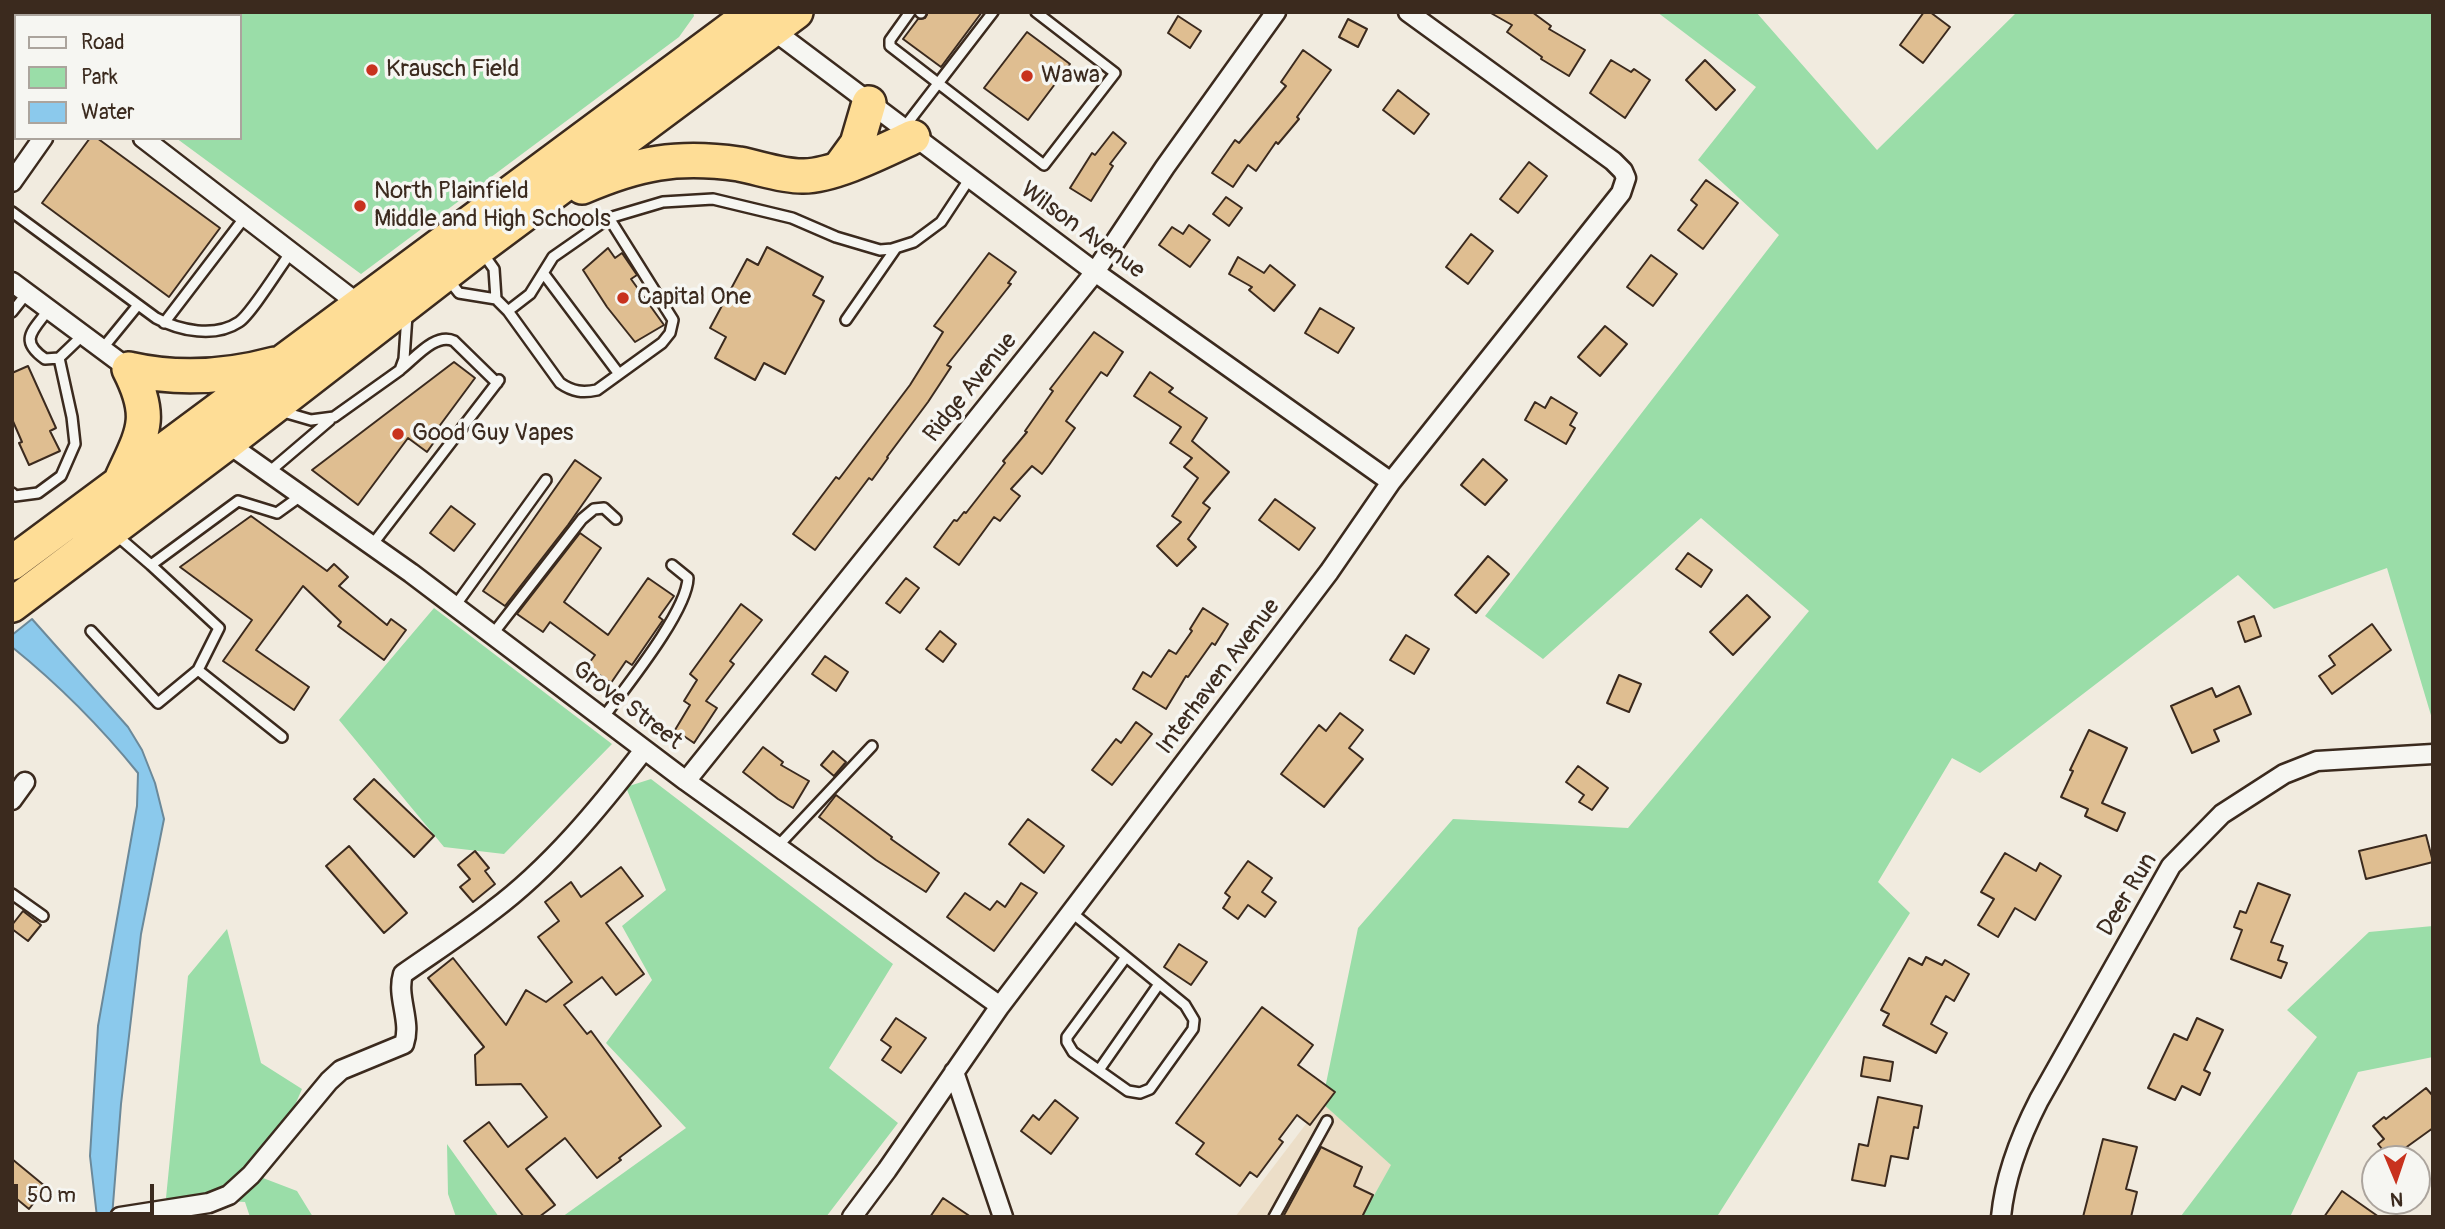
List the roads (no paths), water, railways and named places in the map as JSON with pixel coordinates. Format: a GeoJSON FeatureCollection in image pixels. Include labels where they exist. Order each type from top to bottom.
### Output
{"type":"FeatureCollection","features":[{"type":"Feature","properties":{"kind":"highway"},"geometry":{"type":"LineString","coordinates":[[665,79],[717,12]]}},
{"type":"Feature","properties":{"kind":"highway"},"geometry":{"type":"LineString","coordinates":[[12,563],[665,79],[765,16]]}},
{"type":"Feature","properties":{"kind":"highway"},"geometry":{"type":"LineString","coordinates":[[12,605],[506,228],[765,16]]}},
{"type":"Feature","properties":{"kind":"highway"},"geometry":{"type":"LineString","coordinates":[[841,166],[858,144],[869,103]]}},
{"type":"Feature","properties":{"kind":"highway"},"geometry":{"type":"LineString","coordinates":[[506,228],[561,196],[640,165],[696,160],[738,164],[802,176],[820,175],[908,133]]}},
{"type":"Feature","properties":{"kind":"highway"},"geometry":{"type":"LineString","coordinates":[[129,369],[179,377],[237,372],[288,360]]}},
{"type":"Feature","properties":{"kind":"highway"},"geometry":{"type":"LineString","coordinates":[[121,481],[140,439],[144,422],[140,391],[129,369]]}},
{"type":"Feature","properties":{"kind":"street","name":"Ridge Avenue"},"geometry":{"type":"LineString","coordinates":[[686,781],[1095,272],[1165,167],[1276,12]]}},
{"type":"Feature","properties":{"kind":"street","name":"Interhaven Avenue"},"geometry":{"type":"LineString","coordinates":[[852,1217],[1000,1006],[1329,572],[1391,482],[1621,193],[1626,178],[1613,161],[1408,12]]}},
{"type":"Feature","properties":{"kind":"street","name":"Wilson Avenue"},"geometry":{"type":"LineString","coordinates":[[765,16],[908,133],[1095,272],[1391,482]]}},
{"type":"Feature","properties":{"kind":"street"},"geometry":{"type":"LineString","coordinates":[[12,182],[42,140]]}},
{"type":"Feature","properties":{"kind":"street"},"geometry":{"type":"LineString","coordinates":[[145,140],[361,306]]}},
{"type":"Feature","properties":{"kind":"street"},"geometry":{"type":"LineString","coordinates":[[20,288],[129,369]]}},
{"type":"Feature","properties":{"kind":"street","name":"Grove Street"},"geometry":{"type":"LineString","coordinates":[[227,443],[455,606],[686,781],[1000,1006]]}},
{"type":"Feature","properties":{"kind":"street"},"geometry":{"type":"LineString","coordinates":[[120,1217],[209,1203],[229,1195],[251,1175],[341,1070],[404,1044],[406,1032],[400,985],[403,974],[494,910],[550,860],[596,811],[644,750]]}},
{"type":"Feature","properties":{"kind":"street","name":"Deer Run"},"geometry":{"type":"LineString","coordinates":[[2001,1217],[2003,1196],[2020,1137],[2033,1111],[2171,866],[2194,840],[2222,814],[2284,775],[2318,761],[2433,754]]}},
{"type":"Feature","properties":{"kind":"street"},"geometry":{"type":"LineString","coordinates":[[12,800],[25,782]]}},
{"type":"Feature","properties":{"kind":"street"},"geometry":{"type":"LineString","coordinates":[[954,1072],[1003,1217]]}},
{"type":"Feature","properties":{"kind":"lane"},"geometry":{"type":"LineString","coordinates":[[910,12],[906,26],[890,40],[890,46],[1044,165],[1115,73],[1036,12]]}},
{"type":"Feature","properties":{"kind":"lane"},"geometry":{"type":"LineString","coordinates":[[908,133],[951,60],[990,13]]}},
{"type":"Feature","properties":{"kind":"lane"},"geometry":{"type":"LineString","coordinates":[[508,311],[530,294],[553,257],[609,218],[663,202],[713,200],[792,218],[836,237],[880,250],[914,242],[941,222],[970,178]]}},
{"type":"Feature","properties":{"kind":"lane"},"geometry":{"type":"LineString","coordinates":[[12,212],[170,326],[206,331],[226,328],[241,321],[291,252]]}},
{"type":"Feature","properties":{"kind":"lane"},"geometry":{"type":"LineString","coordinates":[[164,323],[245,217]]}},
{"type":"Feature","properties":{"kind":"lane"},"geometry":{"type":"LineString","coordinates":[[445,275],[459,293],[496,299],[508,311],[560,383],[569,389],[585,393],[597,390],[662,343],[670,334],[673,320],[609,218]]}},
{"type":"Feature","properties":{"kind":"lane"},"geometry":{"type":"LineString","coordinates":[[479,248],[494,269],[496,299]]}},
{"type":"Feature","properties":{"kind":"lane"},"geometry":{"type":"LineString","coordinates":[[846,320],[896,248]]}},
{"type":"Feature","properties":{"kind":"lane"},"geometry":{"type":"LineString","coordinates":[[544,274],[619,374]]}},
{"type":"Feature","properties":{"kind":"lane"},"geometry":{"type":"LineString","coordinates":[[12,312],[20,288]]}},
{"type":"Feature","properties":{"kind":"lane"},"geometry":{"type":"LineString","coordinates":[[400,370],[404,359],[407,304]]}},
{"type":"Feature","properties":{"kind":"lane"},"geometry":{"type":"LineString","coordinates":[[102,349],[138,305]]}},
{"type":"Feature","properties":{"kind":"lane"},"geometry":{"type":"LineString","coordinates":[[48,309],[30,334],[29,344],[45,359],[59,358],[83,335]]}},
{"type":"Feature","properties":{"kind":"lane"},"geometry":{"type":"LineString","coordinates":[[269,472],[334,416],[400,370],[437,340],[447,338],[498,381],[372,545]]}},
{"type":"Feature","properties":{"kind":"lane"},"geometry":{"type":"LineString","coordinates":[[12,493],[15,496],[38,493],[61,476],[75,444],[59,358]]}},
{"type":"Feature","properties":{"kind":"lane"},"geometry":{"type":"LineString","coordinates":[[271,409],[311,420],[334,416]]}},
{"type":"Feature","properties":{"kind":"lane"},"geometry":{"type":"LineString","coordinates":[[455,606],[546,480]]}},
{"type":"Feature","properties":{"kind":"lane"},"geometry":{"type":"LineString","coordinates":[[151,565],[238,501],[277,513],[302,495]]}},
{"type":"Feature","properties":{"kind":"lane"},"geometry":{"type":"LineString","coordinates":[[492,635],[582,519],[594,509],[604,508],[616,519]]}},
{"type":"Feature","properties":{"kind":"lane"},"geometry":{"type":"LineString","coordinates":[[91,631],[158,703],[198,670],[219,628],[111,531]]}},
{"type":"Feature","properties":{"kind":"lane"},"geometry":{"type":"LineString","coordinates":[[603,718],[653,648],[685,597],[688,578],[672,565]]}},
{"type":"Feature","properties":{"kind":"lane"},"geometry":{"type":"LineString","coordinates":[[198,670],[282,737]]}},
{"type":"Feature","properties":{"kind":"lane"},"geometry":{"type":"LineString","coordinates":[[778,847],[872,746]]}},
{"type":"Feature","properties":{"kind":"lane"},"geometry":{"type":"LineString","coordinates":[[12,894],[43,916]]}},
{"type":"Feature","properties":{"kind":"lane"},"geometry":{"type":"LineString","coordinates":[[1071,912],[1126,957],[1159,984],[1190,1010],[1195,1024],[1150,1089],[1135,1093],[1128,1091],[1069,1047],[1067,1037],[1126,957]]}},
{"type":"Feature","properties":{"kind":"lane"},"geometry":{"type":"LineString","coordinates":[[1099,1070],[1159,984]]}},
{"type":"Feature","properties":{"kind":"lane"},"geometry":{"type":"LineString","coordinates":[[1274,1217],[1327,1121]]}},
{"type":"Feature","properties":{"kind":"water"},"geometry":{"type":"Polygon","coordinates":[[[32,619],[128,727],[142,750],[155,783],[164,819],[141,934],[121,1104],[112,1217],[97,1217],[90,1156],[98,1026],[137,806],[138,773],[78,707],[12,647],[12,635],[32,619]]]}},
{"type":"Feature","properties":{"kind":"place","name":"Krausch Field"},"geometry":{"type":"Point","coordinates":[372,70]}},
{"type":"Feature","properties":{"kind":"place","name":"Wawa"},"geometry":{"type":"Point","coordinates":[1027,76]}},
{"type":"Feature","properties":{"kind":"place","name":"North Plainfield Middle and High Schools"},"geometry":{"type":"Point","coordinates":[360,206]}},
{"type":"Feature","properties":{"kind":"place","name":"Capital One"},"geometry":{"type":"Point","coordinates":[623,298]}},
{"type":"Feature","properties":{"kind":"place","name":"Good Guy Vapes"},"geometry":{"type":"Point","coordinates":[398,434]}}]}
